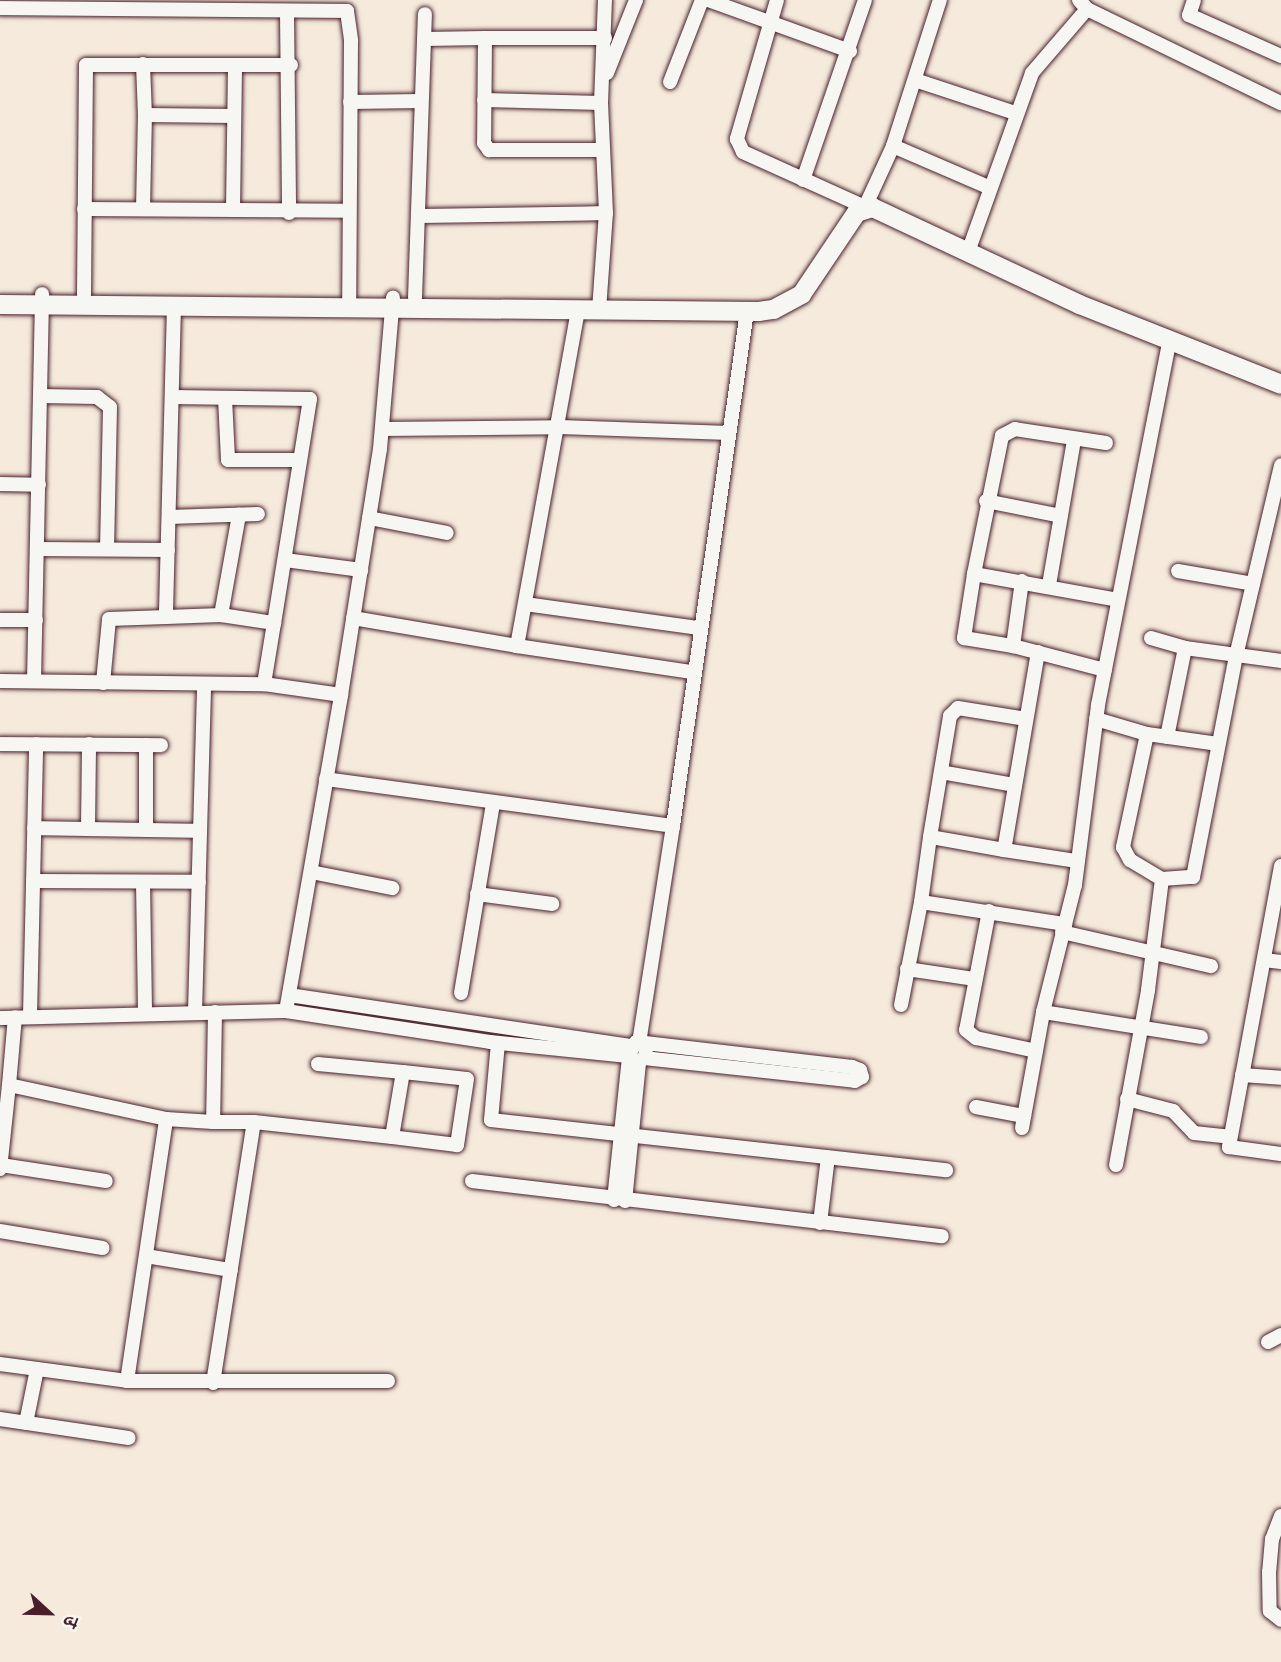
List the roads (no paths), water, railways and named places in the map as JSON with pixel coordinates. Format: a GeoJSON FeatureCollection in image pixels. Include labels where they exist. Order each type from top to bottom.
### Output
{"type":"FeatureCollection","features":[{"type":"Feature","properties":{"kind":"street"},"geometry":{"type":"LineString","coordinates":[[600,304],[606,213],[601,103],[604,80],[605,0]]}},
{"type":"Feature","properties":{"kind":"street"},"geometry":{"type":"LineString","coordinates":[[604,80],[627,33],[636,0]]}},
{"type":"Feature","properties":{"kind":"street"},"geometry":{"type":"LineString","coordinates":[[670,82],[702,0]]}},
{"type":"Feature","properties":{"kind":"street"},"geometry":{"type":"LineString","coordinates":[[708,0],[769,25],[850,51]]}},
{"type":"Feature","properties":{"kind":"street"},"geometry":{"type":"LineString","coordinates":[[776,0],[737,139],[743,152],[1169,342],[1281,384]]}},
{"type":"Feature","properties":{"kind":"street"},"geometry":{"type":"LineString","coordinates":[[803,180],[850,51],[865,0]]}},
{"type":"Feature","properties":{"kind":"street"},"geometry":{"type":"LineString","coordinates":[[0,304],[84,295],[349,298],[393,303],[415,298],[747,311],[773,309],[811,284],[829,251],[865,206],[893,146],[940,0]]}},
{"type":"Feature","properties":{"kind":"street"},"geometry":{"type":"LineString","coordinates":[[1194,0],[1189,15],[1281,56]]}},
{"type":"Feature","properties":{"kind":"street"},"geometry":{"type":"LineString","coordinates":[[0,8],[83,4],[287,12],[345,5],[350,102],[349,298]]}},
{"type":"Feature","properties":{"kind":"street"},"geometry":{"type":"LineString","coordinates":[[968,252],[988,187],[1032,73],[1090,5],[1281,103]]}},
{"type":"Feature","properties":{"kind":"street"},"geometry":{"type":"LineString","coordinates":[[287,12],[291,65],[289,213]]}},
{"type":"Feature","properties":{"kind":"street"},"geometry":{"type":"LineString","coordinates":[[415,298],[421,216],[421,101],[425,15]]}},
{"type":"Feature","properties":{"kind":"street"},"geometry":{"type":"LineString","coordinates":[[485,38],[484,143],[489,150],[603,150]]}},
{"type":"Feature","properties":{"kind":"street"},"geometry":{"type":"LineString","coordinates":[[424,39],[605,38]]}},
{"type":"Feature","properties":{"kind":"street"},"geometry":{"type":"LineString","coordinates":[[143,64],[143,209]]}},
{"type":"Feature","properties":{"kind":"street"},"geometry":{"type":"LineString","coordinates":[[84,295],[86,65],[291,65]]}},
{"type":"Feature","properties":{"kind":"street"},"geometry":{"type":"LineString","coordinates":[[233,210],[235,65]]}},
{"type":"Feature","properties":{"kind":"street"},"geometry":{"type":"LineString","coordinates":[[915,80],[1015,113]]}},
{"type":"Feature","properties":{"kind":"street"},"geometry":{"type":"LineString","coordinates":[[484,100],[601,103]]}},
{"type":"Feature","properties":{"kind":"street"},"geometry":{"type":"LineString","coordinates":[[350,102],[421,101]]}},
{"type":"Feature","properties":{"kind":"street"},"geometry":{"type":"LineString","coordinates":[[145,115],[234,116]]}},
{"type":"Feature","properties":{"kind":"street"},"geometry":{"type":"LineString","coordinates":[[893,146],[988,187]]}},
{"type":"Feature","properties":{"kind":"street"},"geometry":{"type":"LineString","coordinates":[[84,209],[289,213],[349,211]]}},
{"type":"Feature","properties":{"kind":"street"},"geometry":{"type":"LineString","coordinates":[[421,216],[606,213]]}},
{"type":"Feature","properties":{"kind":"street"},"geometry":{"type":"LineString","coordinates":[[0,294],[174,306],[393,303],[578,310],[600,304],[785,302]]}},
{"type":"Feature","properties":{"kind":"street"},"geometry":{"type":"LineString","coordinates":[[34,681],[42,299]]}},
{"type":"Feature","properties":{"kind":"street"},"geometry":{"type":"LineString","coordinates":[[286,1011],[369,518],[382,429],[393,303]]}},
{"type":"Feature","properties":{"kind":"street"},"geometry":{"type":"LineString","coordinates":[[166,617],[174,306]]}},
{"type":"Feature","properties":{"kind":"street"},"geometry":{"type":"LineString","coordinates":[[517,646],[560,426],[578,310]]}},
{"type":"Feature","properties":{"kind":"street"},"geometry":{"type":"LineString","coordinates":[[620,1201],[636,1053],[673,826],[698,628],[747,311]]}},
{"type":"Feature","properties":{"kind":"street"},"geometry":{"type":"LineString","coordinates":[[976,1107],[1023,1122],[1043,1012],[1077,861],[1096,719],[1169,342]]}},
{"type":"Feature","properties":{"kind":"street"},"geometry":{"type":"LineString","coordinates":[[41,396],[97,397],[110,407],[107,549]]}},
{"type":"Feature","properties":{"kind":"street"},"geometry":{"type":"LineString","coordinates":[[172,397],[317,399],[300,460],[264,684]]}},
{"type":"Feature","properties":{"kind":"street"},"geometry":{"type":"LineString","coordinates":[[225,398],[228,460],[300,460]]}},
{"type":"Feature","properties":{"kind":"street"},"geometry":{"type":"LineString","coordinates":[[382,429],[560,426],[729,433]]}},
{"type":"Feature","properties":{"kind":"street"},"geometry":{"type":"LineString","coordinates":[[1105,670],[1013,646],[964,638],[986,501],[1002,436],[1015,429],[1106,443]]}},
{"type":"Feature","properties":{"kind":"street"},"geometry":{"type":"LineString","coordinates":[[1049,585],[1074,440]]}},
{"type":"Feature","properties":{"kind":"street"},"geometry":{"type":"LineString","coordinates":[[1147,734],[1123,847],[1130,860],[1162,879],[1193,877],[1236,656],[1281,465]]}},
{"type":"Feature","properties":{"kind":"street"},"geometry":{"type":"LineString","coordinates":[[0,484],[39,485]]}},
{"type":"Feature","properties":{"kind":"street"},"geometry":{"type":"LineString","coordinates":[[986,501],[1060,516]]}},
{"type":"Feature","properties":{"kind":"street"},"geometry":{"type":"LineString","coordinates":[[221,615],[239,514]]}},
{"type":"Feature","properties":{"kind":"street"},"geometry":{"type":"LineString","coordinates":[[169,517],[258,514]]}},
{"type":"Feature","properties":{"kind":"street"},"geometry":{"type":"LineString","coordinates":[[369,518],[447,533]]}},
{"type":"Feature","properties":{"kind":"street"},"geometry":{"type":"LineString","coordinates":[[37,549],[168,550]]}},
{"type":"Feature","properties":{"kind":"street"},"geometry":{"type":"LineString","coordinates":[[285,560],[361,570]]}},
{"type":"Feature","properties":{"kind":"street"},"geometry":{"type":"LineString","coordinates":[[1178,570],[1253,584]]}},
{"type":"Feature","properties":{"kind":"street"},"geometry":{"type":"LineString","coordinates":[[974,574],[1022,580],[1118,600]]}},
{"type":"Feature","properties":{"kind":"street"},"geometry":{"type":"LineString","coordinates":[[1013,646],[1022,580]]}},
{"type":"Feature","properties":{"kind":"street"},"geometry":{"type":"LineString","coordinates":[[525,604],[698,628]]}},
{"type":"Feature","properties":{"kind":"street"},"geometry":{"type":"LineString","coordinates":[[103,682],[109,619],[221,615],[274,623]]}},
{"type":"Feature","properties":{"kind":"street"},"geometry":{"type":"LineString","coordinates":[[352,618],[692,672]]}},
{"type":"Feature","properties":{"kind":"street"},"geometry":{"type":"LineString","coordinates":[[0,620],[36,620]]}},
{"type":"Feature","properties":{"kind":"street"},"geometry":{"type":"LineString","coordinates":[[1151,638],[1185,648],[1281,661]]}},
{"type":"Feature","properties":{"kind":"street"},"geometry":{"type":"LineString","coordinates":[[1167,737],[1185,648]]}},
{"type":"Feature","properties":{"kind":"street"},"geometry":{"type":"LineString","coordinates":[[1004,849],[1038,652]]}},
{"type":"Feature","properties":{"kind":"street"},"geometry":{"type":"LineString","coordinates":[[0,681],[264,684],[341,695]]}},
{"type":"Feature","properties":{"kind":"street"},"geometry":{"type":"LineString","coordinates":[[195,1012],[204,684]]}},
{"type":"Feature","properties":{"kind":"street"},"geometry":{"type":"LineString","coordinates":[[901,1005],[953,709],[1026,719]]}},
{"type":"Feature","properties":{"kind":"street"},"geometry":{"type":"LineString","coordinates":[[1096,719],[1147,734],[1218,744]]}},
{"type":"Feature","properties":{"kind":"street"},"geometry":{"type":"LineString","coordinates":[[0,744],[162,745]]}},
{"type":"Feature","properties":{"kind":"street"},"geometry":{"type":"LineString","coordinates":[[36,744],[33,881],[23,1016],[9,1085],[0,1167],[106,1181]]}},
{"type":"Feature","properties":{"kind":"street"},"geometry":{"type":"LineString","coordinates":[[88,829],[89,744]]}},
{"type":"Feature","properties":{"kind":"street"},"geometry":{"type":"LineString","coordinates":[[146,745],[146,830]]}},
{"type":"Feature","properties":{"kind":"street"},"geometry":{"type":"LineString","coordinates":[[941,772],[1014,785]]}},
{"type":"Feature","properties":{"kind":"street"},"geometry":{"type":"LineString","coordinates":[[326,779],[673,826]]}},
{"type":"Feature","properties":{"kind":"street"},"geometry":{"type":"LineString","coordinates":[[461,993],[493,803]]}},
{"type":"Feature","properties":{"kind":"street"},"geometry":{"type":"LineString","coordinates":[[34,828],[200,831]]}},
{"type":"Feature","properties":{"kind":"street"},"geometry":{"type":"LineString","coordinates":[[930,836],[1077,861]]}},
{"type":"Feature","properties":{"kind":"street"},"geometry":{"type":"LineString","coordinates":[[1281,866],[1228,1147],[1281,1154]]}},
{"type":"Feature","properties":{"kind":"street"},"geometry":{"type":"LineString","coordinates":[[310,872],[392,888]]}},
{"type":"Feature","properties":{"kind":"street"},"geometry":{"type":"LineString","coordinates":[[1116,1165],[1141,1026],[1162,879]]}},
{"type":"Feature","properties":{"kind":"street"},"geometry":{"type":"LineString","coordinates":[[33,881],[199,882]]}},
{"type":"Feature","properties":{"kind":"street"},"geometry":{"type":"LineString","coordinates":[[143,882],[145,1012]]}},
{"type":"Feature","properties":{"kind":"street"},"geometry":{"type":"LineString","coordinates":[[477,894],[552,904]]}},
{"type":"Feature","properties":{"kind":"street"},"geometry":{"type":"LineString","coordinates":[[921,902],[989,911],[1211,965]]}},
{"type":"Feature","properties":{"kind":"street"},"geometry":{"type":"LineString","coordinates":[[989,911],[966,1023],[969,1034],[1036,1051]]}},
{"type":"Feature","properties":{"kind":"street"},"geometry":{"type":"LineString","coordinates":[[1264,960],[1281,962]]}},
{"type":"Feature","properties":{"kind":"street"},"geometry":{"type":"LineString","coordinates":[[907,969],[975,979]]}},
{"type":"Feature","properties":{"kind":"street"},"geometry":{"type":"LineString","coordinates":[[289,995],[636,1053]]}},
{"type":"Feature","properties":{"kind":"street"},"geometry":{"type":"LineString","coordinates":[[0,1018],[145,1012],[286,1011],[498,1043],[798,1069]]}},
{"type":"Feature","properties":{"kind":"street"},"geometry":{"type":"LineString","coordinates":[[213,1122],[215,1012]]}},
{"type":"Feature","properties":{"kind":"street"},"geometry":{"type":"LineString","coordinates":[[1043,1012],[1201,1037]]}},
{"type":"Feature","properties":{"kind":"street"},"geometry":{"type":"LineString","coordinates":[[498,1043],[491,1120],[946,1170]]}},
{"type":"Feature","properties":{"kind":"street"},"geometry":{"type":"LineString","coordinates":[[9,1085],[166,1119],[254,1122],[457,1145],[465,1113],[467,1079],[318,1064]]}},
{"type":"Feature","properties":{"kind":"street"},"geometry":{"type":"LineString","coordinates":[[392,1137],[403,1072]]}},
{"type":"Feature","properties":{"kind":"street"},"geometry":{"type":"LineString","coordinates":[[1242,1075],[1281,1078]]}},
{"type":"Feature","properties":{"kind":"street"},"geometry":{"type":"LineString","coordinates":[[1127,1099],[1173,1111],[1194,1133],[1230,1137]]}},
{"type":"Feature","properties":{"kind":"street"},"geometry":{"type":"LineString","coordinates":[[127,1381],[166,1119]]}},
{"type":"Feature","properties":{"kind":"street"},"geometry":{"type":"LineString","coordinates":[[213,1383],[254,1122]]}},
{"type":"Feature","properties":{"kind":"street"},"geometry":{"type":"LineString","coordinates":[[820,1223],[828,1157]]}},
{"type":"Feature","properties":{"kind":"street"},"geometry":{"type":"LineString","coordinates":[[472,1181],[620,1201],[942,1236]]}},
{"type":"Feature","properties":{"kind":"street"},"geometry":{"type":"LineString","coordinates":[[0,1231],[103,1248]]}},
{"type":"Feature","properties":{"kind":"street"},"geometry":{"type":"LineString","coordinates":[[146,1256],[231,1270]]}},
{"type":"Feature","properties":{"kind":"street"},"geometry":{"type":"LineString","coordinates":[[0,1364],[127,1381],[388,1381]]}},
{"type":"Feature","properties":{"kind":"street"},"geometry":{"type":"LineString","coordinates":[[26,1423],[37,1369]]}},
{"type":"Feature","properties":{"kind":"street"},"geometry":{"type":"LineString","coordinates":[[0,1419],[129,1438]]}},
{"type":"Feature","properties":{"kind":"street"},"geometry":{"type":"LineString","coordinates":[[1281,1516],[1272,1539],[1269,1572],[1270,1611],[1281,1620]]}}]}
